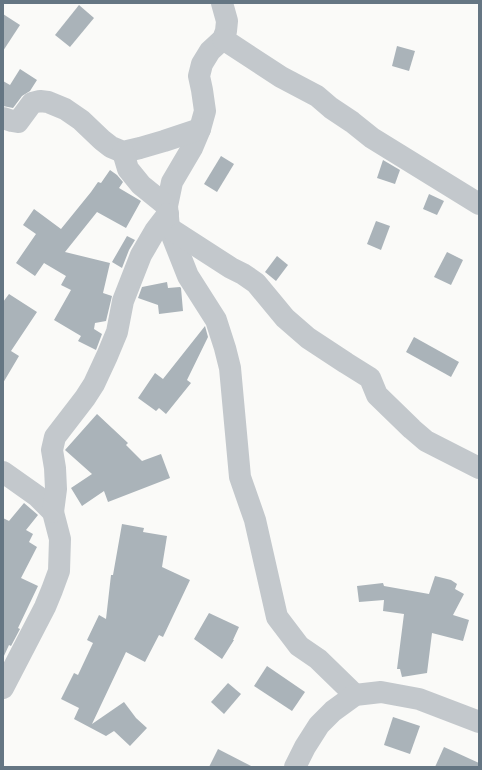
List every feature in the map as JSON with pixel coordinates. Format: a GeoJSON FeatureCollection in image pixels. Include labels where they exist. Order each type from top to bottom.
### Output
{"type":"FeatureCollection","features":[{"type":"Feature","properties":{"kind":"street"},"geometry":{"type":"LineString","coordinates":[[222,3],[227,21],[226,31],[223,39],[210,51],[202,64],[199,76],[205,111],[200,129],[192,148],[172,182],[168,216],[188,276],[216,320],[225,348],[230,368],[240,477],[255,520],[277,617],[299,646],[318,659],[355,695]]}},
{"type":"Feature","properties":{"kind":"street"},"geometry":{"type":"LineString","coordinates":[[223,39],[282,77],[318,96],[331,108],[372,138],[479,204]]}},
{"type":"Feature","properties":{"kind":"street"},"geometry":{"type":"LineString","coordinates":[[3,118],[18,122],[32,103],[40,101],[48,102],[65,109],[81,120],[111,147],[123,152],[200,129]]}},
{"type":"Feature","properties":{"kind":"street"},"geometry":{"type":"LineString","coordinates":[[123,152],[128,169],[168,216],[256,283],[285,318],[308,338],[346,364],[370,378],[377,395],[426,441],[479,468]]}},
{"type":"Feature","properties":{"kind":"street"},"geometry":{"type":"LineString","coordinates":[[3,688],[45,607],[59,571],[60,539],[53,512],[56,489],[52,450],[55,437],[94,384],[117,332],[123,301],[141,255],[155,231],[168,216]]}},
{"type":"Feature","properties":{"kind":"street"},"geometry":{"type":"LineString","coordinates":[[3,472],[37,496],[53,512]]}},
{"type":"Feature","properties":{"kind":"street"},"geometry":{"type":"LineString","coordinates":[[295,767],[305,747],[319,725],[333,711],[355,695],[381,692],[419,699],[479,722]]}},
{"type":"Feature","properties":{"kind":"building"},"geometry":{"type":"Polygon","coordinates":[[[79,5],[94,18],[70,47],[55,35],[79,5]]]}},
{"type":"Feature","properties":{"kind":"building"},"geometry":{"type":"Polygon","coordinates":[[[3,14],[20,25],[3,51],[3,14]]]}},
{"type":"Feature","properties":{"kind":"building"},"geometry":{"type":"Polygon","coordinates":[[[397,46],[415,51],[409,71],[392,66],[397,46]]]}},
{"type":"Feature","properties":{"kind":"building"},"geometry":{"type":"Polygon","coordinates":[[[20,69],[37,80],[30,91],[22,96],[13,108],[3,106],[3,81],[10,85],[20,69]]]}},
{"type":"Feature","properties":{"kind":"building"},"geometry":{"type":"Polygon","coordinates":[[[221,156],[234,164],[217,192],[204,184],[221,156]]]}},
{"type":"Feature","properties":{"kind":"building"},"geometry":{"type":"Polygon","coordinates":[[[383,160],[400,170],[395,184],[377,178],[383,160]]]}},
{"type":"Feature","properties":{"kind":"building"},"geometry":{"type":"Polygon","coordinates":[[[110,170],[123,182],[119,188],[141,201],[126,228],[97,212],[65,252],[110,263],[103,293],[112,296],[106,321],[95,323],[94,329],[102,334],[96,350],[78,341],[81,336],[54,320],[71,290],[61,285],[66,276],[44,263],[35,276],[16,263],[36,234],[23,225],[34,209],[61,229],[98,182],[101,183],[110,170]]]}},
{"type":"Feature","properties":{"kind":"building"},"geometry":{"type":"Polygon","coordinates":[[[429,194],[444,201],[437,215],[423,209],[429,194]]]}},
{"type":"Feature","properties":{"kind":"building"},"geometry":{"type":"Polygon","coordinates":[[[376,221],[390,226],[381,250],[367,244],[376,221]]]}},
{"type":"Feature","properties":{"kind":"building"},"geometry":{"type":"Polygon","coordinates":[[[127,236],[135,240],[129,250],[122,268],[112,262],[127,236]]]}},
{"type":"Feature","properties":{"kind":"building"},"geometry":{"type":"Polygon","coordinates":[[[447,252],[463,260],[451,285],[434,277],[447,252]]]}},
{"type":"Feature","properties":{"kind":"building"},"geometry":{"type":"Polygon","coordinates":[[[277,256],[288,265],[276,281],[265,272],[277,256]]]}},
{"type":"Feature","properties":{"kind":"building"},"geometry":{"type":"Polygon","coordinates":[[[167,282],[168,288],[181,288],[183,311],[159,314],[158,305],[138,298],[142,287],[167,282]]]}},
{"type":"Feature","properties":{"kind":"building"},"geometry":{"type":"Polygon","coordinates":[[[9,294],[37,312],[11,351],[19,356],[3,383],[3,302],[9,294]]]}},
{"type":"Feature","properties":{"kind":"building"},"geometry":{"type":"Polygon","coordinates":[[[205,326],[208,337],[187,380],[191,383],[166,414],[159,408],[156,411],[138,398],[155,373],[163,379],[205,326]]]}},
{"type":"Feature","properties":{"kind":"building"},"geometry":{"type":"Polygon","coordinates":[[[414,337],[459,362],[451,377],[406,352],[414,337]]]}},
{"type":"Feature","properties":{"kind":"building"},"geometry":{"type":"Polygon","coordinates":[[[97,414],[128,443],[126,445],[142,461],[161,454],[170,478],[108,502],[104,491],[82,506],[71,488],[92,474],[65,450],[97,414]]]}},
{"type":"Feature","properties":{"kind":"building"},"geometry":{"type":"Polygon","coordinates":[[[24,503],[38,515],[26,530],[33,534],[29,542],[37,547],[21,578],[38,586],[18,628],[20,629],[11,646],[9,645],[3,658],[3,518],[9,521],[24,503]]]}},
{"type":"Feature","properties":{"kind":"building"},"geometry":{"type":"Polygon","coordinates":[[[122,524],[144,528],[143,532],[167,536],[162,567],[190,580],[163,637],[159,635],[145,662],[126,652],[92,724],[124,702],[136,718],[147,728],[130,746],[114,731],[106,736],[74,719],[79,708],[61,699],[74,673],[78,675],[93,643],[87,640],[99,615],[106,619],[111,575],[113,575],[122,524]]]}},
{"type":"Feature","properties":{"kind":"building"},"geometry":{"type":"Polygon","coordinates":[[[435,576],[451,580],[457,584],[455,589],[464,594],[453,615],[469,620],[463,641],[432,633],[427,673],[402,677],[400,669],[397,669],[404,614],[383,611],[384,600],[359,602],[357,586],[383,583],[384,586],[429,594],[435,576]]]}},
{"type":"Feature","properties":{"kind":"building"},"geometry":{"type":"Polygon","coordinates":[[[209,613],[239,627],[234,640],[222,659],[194,639],[209,613]]]}},
{"type":"Feature","properties":{"kind":"building"},"geometry":{"type":"Polygon","coordinates":[[[267,666],[305,692],[292,711],[254,686],[267,666]]]}},
{"type":"Feature","properties":{"kind":"building"},"geometry":{"type":"Polygon","coordinates":[[[228,683],[241,694],[224,714],[211,702],[228,683]]]}},
{"type":"Feature","properties":{"kind":"building"},"geometry":{"type":"Polygon","coordinates":[[[393,717],[420,726],[410,754],[384,745],[393,717]]]}},
{"type":"Feature","properties":{"kind":"building"},"geometry":{"type":"Polygon","coordinates":[[[444,747],[479,763],[479,767],[435,767],[444,747]]]}},
{"type":"Feature","properties":{"kind":"building"},"geometry":{"type":"Polygon","coordinates":[[[218,749],[253,767],[209,767],[218,749]]]}}]}
